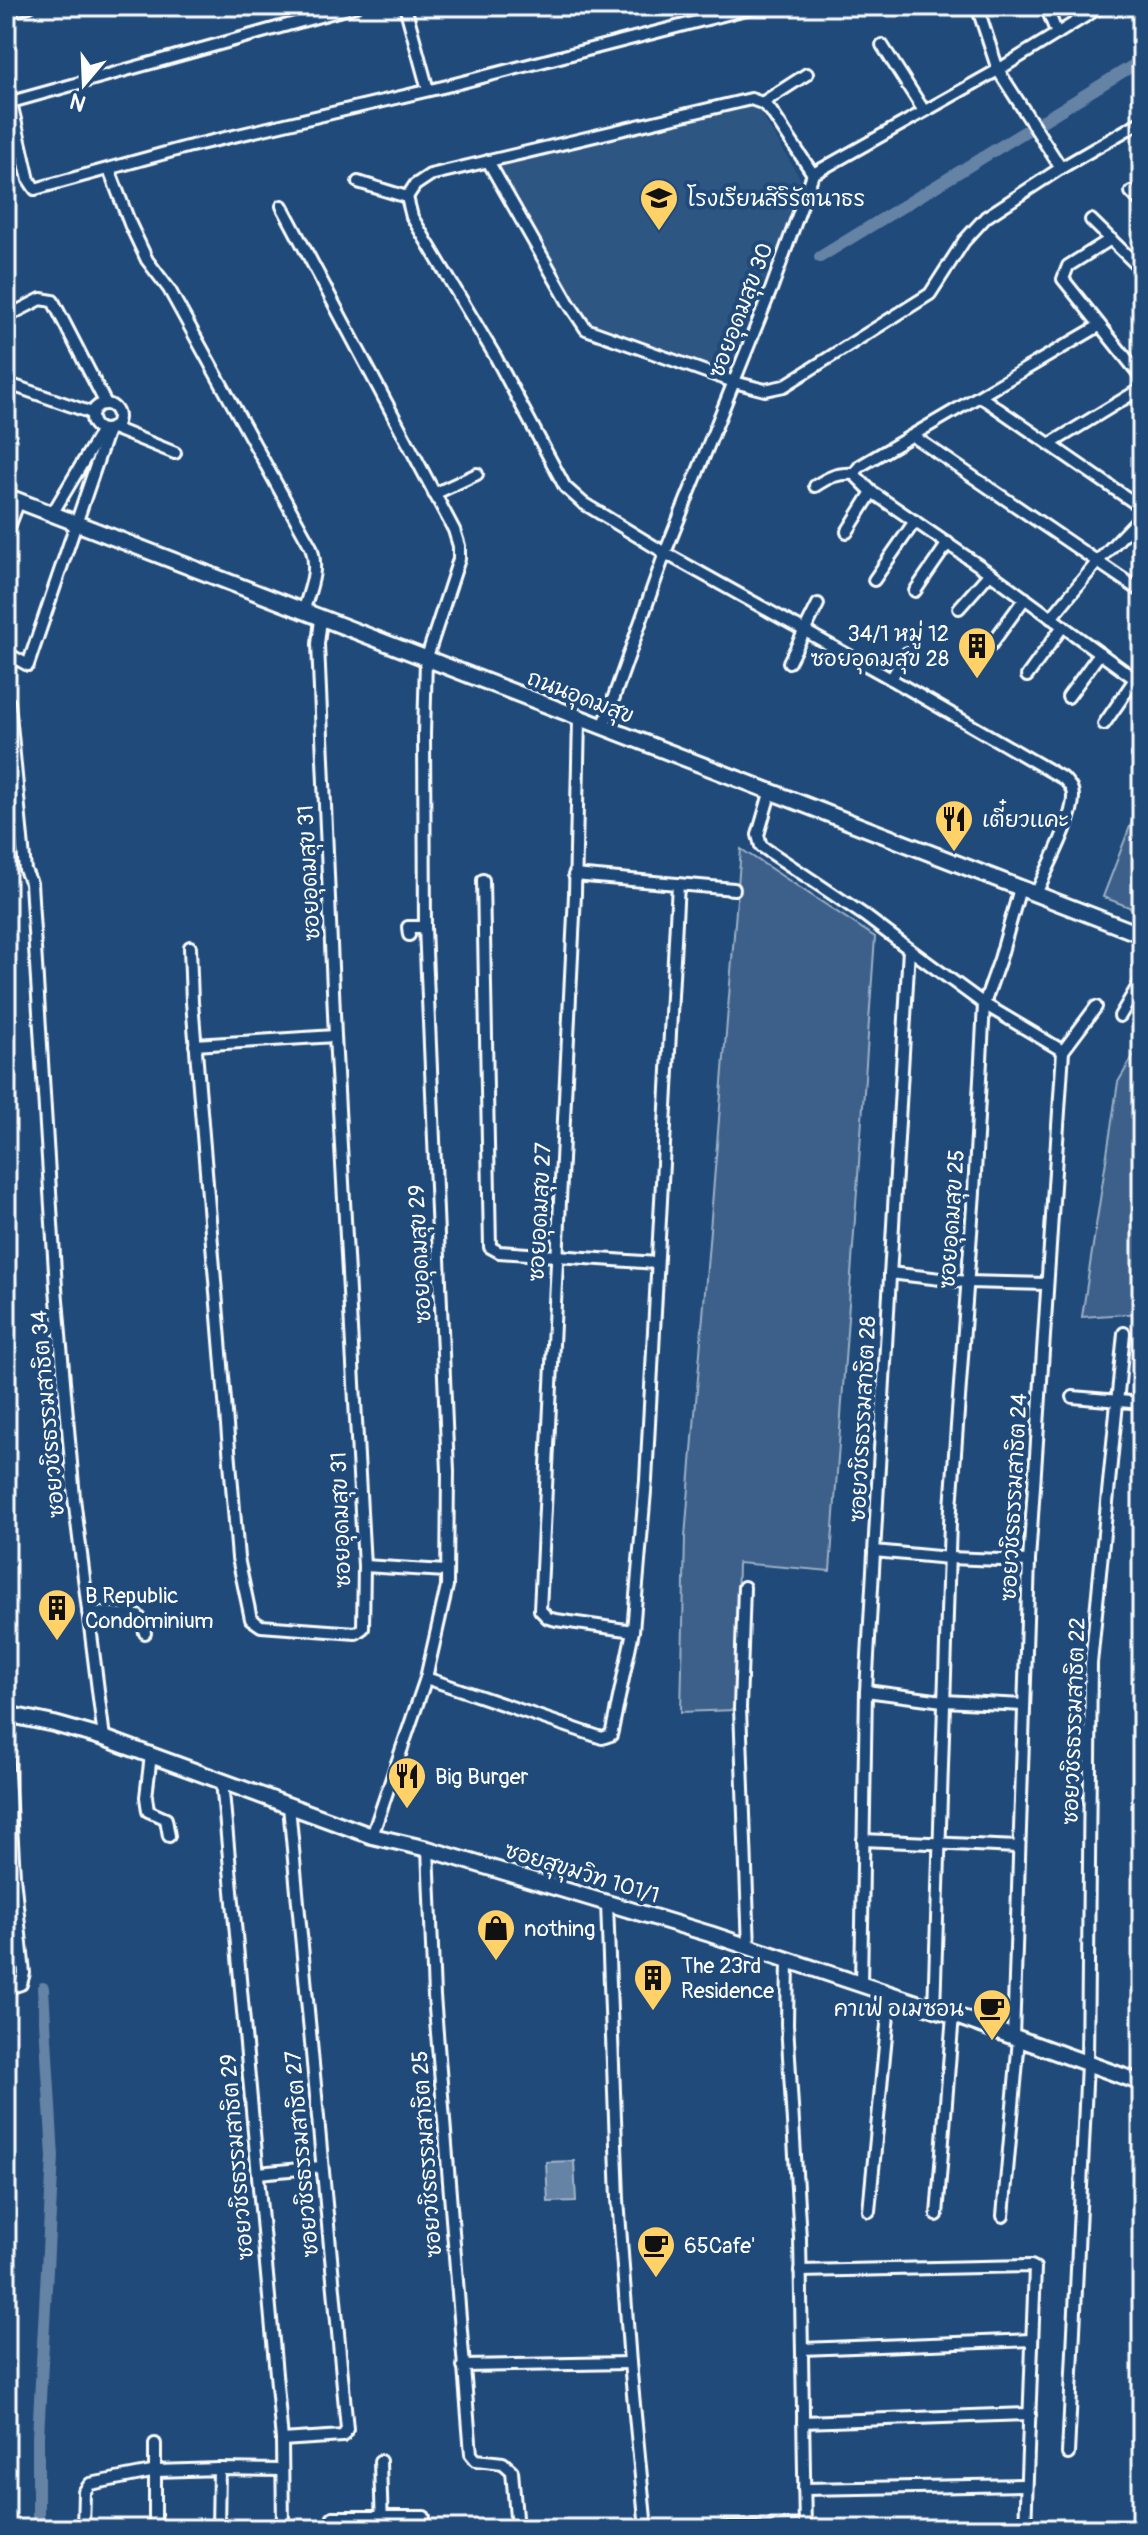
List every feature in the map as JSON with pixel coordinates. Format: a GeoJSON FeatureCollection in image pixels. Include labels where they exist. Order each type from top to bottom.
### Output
{"type":"FeatureCollection","features":[{"type":"Feature","properties":{"kind":"main road","name":"ถนนอุดมสุข"},"geometry":{"type":"LineString","coordinates":[[13,499],[1142,935]]}},
{"type":"Feature","properties":{"kind":"main road","name":"ซอยสุขุมวิท 101/1"},"geometry":{"type":"LineString","coordinates":[[6,1714],[104,1738],[372,1836],[428,1849],[788,1960],[1142,2083]]}},
{"type":"Feature","properties":{"kind":"street"},"geometry":{"type":"LineString","coordinates":[[6,12],[30,6]]}},
{"type":"Feature","properties":{"kind":"street"},"geometry":{"type":"LineString","coordinates":[[11,102],[356,6]]}},
{"type":"Feature","properties":{"kind":"street"},"geometry":{"type":"LineString","coordinates":[[405,6],[428,90]]}},
{"type":"Feature","properties":{"kind":"street"},"geometry":{"type":"LineString","coordinates":[[6,81],[29,180],[35,189],[201,144],[758,6]]}},
{"type":"Feature","properties":{"kind":"street"},"geometry":{"type":"LineString","coordinates":[[977,6],[998,70],[1061,168]]}},
{"type":"Feature","properties":{"kind":"street"},"geometry":{"type":"LineString","coordinates":[[1046,6],[1057,34]]}},
{"type":"Feature","properties":{"kind":"street"},"geometry":{"type":"LineString","coordinates":[[1036,894],[1070,813],[1072,788],[1064,779],[665,553],[583,503],[565,487],[495,356],[412,217],[407,197],[415,185],[430,175],[751,99],[762,103],[778,121],[813,174],[998,70],[1099,7]]}},
{"type":"Feature","properties":{"kind":"street"},"geometry":{"type":"LineString","coordinates":[[882,45],[924,111]]}},
{"type":"Feature","properties":{"kind":"street"},"geometry":{"type":"LineString","coordinates":[[762,103],[807,74]]}},
{"type":"Feature","properties":{"kind":"street"},"geometry":{"type":"LineString","coordinates":[[488,161],[573,312],[586,329],[734,382],[765,390],[784,386],[920,302],[939,283],[977,225],[1061,168],[1142,121]]}},
{"type":"Feature","properties":{"kind":"street"},"geometry":{"type":"LineString","coordinates":[[109,169],[147,260],[169,289],[311,547],[316,561],[315,573],[303,612]]}},
{"type":"Feature","properties":{"kind":"street","name":"ซอยอุดมสุข 30"},"geometry":{"type":"LineString","coordinates":[[603,728],[665,553],[772,287],[813,174]]}},
{"type":"Feature","properties":{"kind":"street"},"geometry":{"type":"LineString","coordinates":[[358,182],[407,197]]}},
{"type":"Feature","properties":{"kind":"street"},"geometry":{"type":"LineString","coordinates":[[1131,192],[1142,203]]}},
{"type":"Feature","properties":{"kind":"street","name":"ซอยอุดมสุข 29"},"geometry":{"type":"LineString","coordinates":[[282,206],[454,530],[459,546],[459,559],[426,660],[425,927],[448,1471],[446,1597],[426,1678],[372,1836]]}},
{"type":"Feature","properties":{"kind":"street"},"geometry":{"type":"LineString","coordinates":[[1091,220],[1142,270]]}},
{"type":"Feature","properties":{"kind":"street"},"geometry":{"type":"LineString","coordinates":[[1111,239],[1068,266],[1063,274],[1065,285],[1142,378]]}},
{"type":"Feature","properties":{"kind":"street"},"geometry":{"type":"LineString","coordinates":[[6,317],[41,299],[53,301],[106,404],[114,408],[118,416],[52,514]]}},
{"type":"Feature","properties":{"kind":"street"},"geometry":{"type":"LineString","coordinates":[[856,478],[860,466],[1099,326]]}},
{"type":"Feature","properties":{"kind":"street"},"geometry":{"type":"LineString","coordinates":[[6,383],[92,413]]}},
{"type":"Feature","properties":{"kind":"street"},"geometry":{"type":"LineString","coordinates":[[1050,444],[1142,388]]}},
{"type":"Feature","properties":{"kind":"street"},"geometry":{"type":"LineString","coordinates":[[981,397],[1142,508]]}},
{"type":"Feature","properties":{"kind":"street"},"geometry":{"type":"LineString","coordinates":[[106,404],[97,406],[92,413],[95,425],[175,453]]}},
{"type":"Feature","properties":{"kind":"street"},"geometry":{"type":"LineString","coordinates":[[6,653],[28,665],[107,429]]}},
{"type":"Feature","properties":{"kind":"street"},"geometry":{"type":"LineString","coordinates":[[913,436],[1142,592]]}},
{"type":"Feature","properties":{"kind":"street"},"geometry":{"type":"LineString","coordinates":[[815,486],[839,473],[856,478],[1138,682],[1104,724]]}},
{"type":"Feature","properties":{"kind":"street"},"geometry":{"type":"LineString","coordinates":[[434,494],[477,474]]}},
{"type":"Feature","properties":{"kind":"street"},"geometry":{"type":"LineString","coordinates":[[847,532],[872,492]]}},
{"type":"Feature","properties":{"kind":"street"},"geometry":{"type":"LineString","coordinates":[[6,535],[13,499]]}},
{"type":"Feature","properties":{"kind":"street"},"geometry":{"type":"LineString","coordinates":[[1051,618],[1099,560],[1142,515]]}},
{"type":"Feature","properties":{"kind":"street"},"geometry":{"type":"LineString","coordinates":[[874,580],[915,521]]}},
{"type":"Feature","properties":{"kind":"street"},"geometry":{"type":"LineString","coordinates":[[915,591],[948,543]]}},
{"type":"Feature","properties":{"kind":"street"},"geometry":{"type":"LineString","coordinates":[[959,608],[990,573]]}},
{"type":"Feature","properties":{"kind":"street"},"geometry":{"type":"LineString","coordinates":[[990,646],[1025,598]]}},
{"type":"Feature","properties":{"kind":"street"},"geometry":{"type":"LineString","coordinates":[[789,662],[818,604]]}},
{"type":"Feature","properties":{"kind":"street","name":"ซอยอุดมสุข 31"},"geometry":{"type":"LineString","coordinates":[[190,947],[195,1045],[238,1558],[251,1619],[261,1626],[359,1632],[363,1628],[364,1566],[335,1036],[319,656],[321,619]]}},
{"type":"Feature","properties":{"kind":"street"},"geometry":{"type":"LineString","coordinates":[[1027,676],[1063,626]]}},
{"type":"Feature","properties":{"kind":"street"},"geometry":{"type":"LineString","coordinates":[[891,679],[907,653]]}},
{"type":"Feature","properties":{"kind":"street"},"geometry":{"type":"LineString","coordinates":[[1068,697],[1100,653]]}},
{"type":"Feature","properties":{"kind":"street","name":"ซอยวชิรธรรมสาธิต 34"},"geometry":{"type":"LineString","coordinates":[[9,703],[25,870],[31,883],[56,1288],[74,1498],[104,1738]]}},
{"type":"Feature","properties":{"kind":"street","name":"ซอยอุดมสุข 27"},"geometry":{"type":"LineString","coordinates":[[579,719],[540,1610],[548,1618],[556,1620],[633,1631]]}},
{"type":"Feature","properties":{"kind":"street"},"geometry":{"type":"LineString","coordinates":[[771,790],[758,835],[761,846],[864,915],[984,1004],[1063,1051],[1096,1007]]}},
{"type":"Feature","properties":{"kind":"street"},"geometry":{"type":"LineString","coordinates":[[574,875],[734,889]]}},
{"type":"Feature","properties":{"kind":"street"},"geometry":{"type":"LineString","coordinates":[[483,880],[490,1247],[499,1252],[657,1263]]}},
{"type":"Feature","properties":{"kind":"street"},"geometry":{"type":"LineString","coordinates":[[426,1678],[602,1738],[611,1735],[633,1631],[646,1480],[678,884]]}},
{"type":"Feature","properties":{"kind":"street","name":"ซอยอุดมสุข 25"},"geometry":{"type":"LineString","coordinates":[[934,2010],[949,1558],[984,1004],[1020,888]]}},
{"type":"Feature","properties":{"kind":"street"},"geometry":{"type":"LineString","coordinates":[[409,935],[408,927],[425,927]]}},
{"type":"Feature","properties":{"kind":"street","name":"ซอยวชิรธรรมสาธิต 28"},"geometry":{"type":"LineString","coordinates":[[861,1984],[866,1691],[909,949]]}},
{"type":"Feature","properties":{"kind":"street"},"geometry":{"type":"LineString","coordinates":[[1120,1016],[1142,979]]}},
{"type":"Feature","properties":{"kind":"street"},"geometry":{"type":"LineString","coordinates":[[195,1045],[335,1036]]}},
{"type":"Feature","properties":{"kind":"street","name":"ซอยวชิรธรรมสาธิต 24"},"geometry":{"type":"LineString","coordinates":[[1003,2216],[1016,2038],[1018,1847],[1029,1561],[1063,1051]]}},
{"type":"Feature","properties":{"kind":"street"},"geometry":{"type":"LineString","coordinates":[[890,1273],[966,1282],[1046,1284]]}},
{"type":"Feature","properties":{"kind":"street","name":"ซอยวชิรธรรมสาธิต 22"},"geometry":{"type":"LineString","coordinates":[[1068,2454],[1087,2064],[1091,1663],[1124,1333]]}},
{"type":"Feature","properties":{"kind":"street"},"geometry":{"type":"LineString","coordinates":[[1073,1397],[1142,1403]]}},
{"type":"Feature","properties":{"kind":"street"},"geometry":{"type":"LineString","coordinates":[[874,1551],[1029,1561]]}},
{"type":"Feature","properties":{"kind":"street"},"geometry":{"type":"LineString","coordinates":[[364,1566],[446,1571]]}},
{"type":"Feature","properties":{"kind":"street"},"geometry":{"type":"LineString","coordinates":[[744,1587],[740,1708],[749,1948]]}},
{"type":"Feature","properties":{"kind":"street"},"geometry":{"type":"LineString","coordinates":[[88,1612],[138,1616],[145,1633]]}},
{"type":"Feature","properties":{"kind":"street"},"geometry":{"type":"LineString","coordinates":[[866,1691],[943,1701],[1024,1705]]}},
{"type":"Feature","properties":{"kind":"street"},"geometry":{"type":"LineString","coordinates":[[6,1739],[14,1876],[24,1973],[21,1984],[6,1989]]}},
{"type":"Feature","properties":{"kind":"street"},"geometry":{"type":"LineString","coordinates":[[151,1755],[146,1797],[148,1811],[166,1819],[169,1836]]}},
{"type":"Feature","properties":{"kind":"street","name":"ซอยวชิรธรรมสาธิต 29"},"geometry":{"type":"LineString","coordinates":[[222,1781],[282,2440],[283,2529]]}},
{"type":"Feature","properties":{"kind":"street","name":"ซอยวชิรธรรมสาธิต 27"},"geometry":{"type":"LineString","coordinates":[[282,2440],[343,2436],[347,2429],[289,1806]]}},
{"type":"Feature","properties":{"kind":"street"},"geometry":{"type":"LineString","coordinates":[[863,1840],[1018,1847]]}},
{"type":"Feature","properties":{"kind":"street","name":"ซอยวชิรธรรมสาธิต 25"},"geometry":{"type":"LineString","coordinates":[[428,1849],[434,1996],[471,2454],[476,2460],[503,2463],[512,2471],[517,2529]]}},
{"type":"Feature","properties":{"kind":"street"},"geometry":{"type":"LineString","coordinates":[[607,1903],[618,2199],[646,2529]]}},
{"type":"Feature","properties":{"kind":"street"},"geometry":{"type":"LineString","coordinates":[[724,2528],[805,2528],[800,2271],[787,2024],[788,1960]]}},
{"type":"Feature","properties":{"kind":"street"},"geometry":{"type":"LineString","coordinates":[[869,2211],[890,1994]]}},
{"type":"Feature","properties":{"kind":"street"},"geometry":{"type":"LineString","coordinates":[[937,2215],[953,2015]]}},
{"type":"Feature","properties":{"kind":"street"},"geometry":{"type":"LineString","coordinates":[[258,2173],[321,2167]]}},
{"type":"Feature","properties":{"kind":"street"},"geometry":{"type":"LineString","coordinates":[[800,2271],[1035,2268],[1025,2529]]}},
{"type":"Feature","properties":{"kind":"street"},"geometry":{"type":"LineString","coordinates":[[802,2349],[1032,2340]]}},
{"type":"Feature","properties":{"kind":"street"},"geometry":{"type":"LineString","coordinates":[[463,2366],[630,2363]]}},
{"type":"Feature","properties":{"kind":"street"},"geometry":{"type":"LineString","coordinates":[[803,2422],[1030,2414]]}},
{"type":"Feature","properties":{"kind":"street"},"geometry":{"type":"LineString","coordinates":[[155,2444],[155,2529]]}},
{"type":"Feature","properties":{"kind":"street"},"geometry":{"type":"LineString","coordinates":[[380,2461],[382,2523]]}},
{"type":"Feature","properties":{"kind":"street"},"geometry":{"type":"LineString","coordinates":[[218,2529],[219,2469]]}},
{"type":"Feature","properties":{"kind":"street"},"geometry":{"type":"LineString","coordinates":[[83,2529],[84,2492],[87,2486],[157,2471],[282,2470]]}},
{"type":"Feature","properties":{"kind":"street"},"geometry":{"type":"LineString","coordinates":[[804,2489],[1026,2485]]}},
{"type":"Feature","properties":{"kind":"street"},"geometry":{"type":"LineString","coordinates":[[333,2517],[382,2523],[424,2517]]}},
{"type":"Feature","properties":{"kind":"shaded area","name":"โรงเรียนสิริรัตนาธร"},"geometry":{"type":"Polygon","coordinates":[[[756,105],[803,183],[732,366],[723,372],[588,325],[500,173],[498,167],[501,162],[756,105]]]}},
{"type":"Feature","properties":{"kind":"shaded area"},"geometry":{"type":"Polygon","coordinates":[[[1142,795],[1142,912],[1103,897],[1142,795]]]}},
{"type":"Feature","properties":{"kind":"shaded area"},"geometry":{"type":"Polygon","coordinates":[[[741,849],[875,937],[830,1571],[738,1563],[735,1710],[681,1712],[685,1537],[741,849]]]}},
{"type":"Feature","properties":{"kind":"shaded area"},"geometry":{"type":"Polygon","coordinates":[[[1142,1041],[1142,1313],[1082,1317],[1118,1082],[1142,1041]]]}},
{"type":"Feature","properties":{"kind":"shaded area"},"geometry":{"type":"Polygon","coordinates":[[[574,2161],[576,2201],[548,2202],[546,2162],[574,2161]]]}},
{"type":"Feature","properties":{"kind":"waterway"},"geometry":{"type":"LineString","coordinates":[[820,257],[1142,60]]}},
{"type":"Feature","properties":{"kind":"waterway"},"geometry":{"type":"LineString","coordinates":[[38,2529],[38,2437],[53,2157],[43,1988]]}},
{"type":"Feature","properties":{"kind":"waterway"},"geometry":{"type":"LineString","coordinates":[[1050,2527],[1136,2529]]}},
{"type":"Feature","properties":{"kind":"place","name":"โรงเรียนสิริรัตนาธร"},"geometry":{"type":"Point","coordinates":[659,232]}},
{"type":"Feature","properties":{"kind":"place","name":"34/1 หมู่ 12 ซอยอุดมสุข 28"},"geometry":{"type":"Point","coordinates":[977,680]}},
{"type":"Feature","properties":{"kind":"place","name":"เตี๋ยวแคะ"},"geometry":{"type":"Point","coordinates":[954,853]}},
{"type":"Feature","properties":{"kind":"place","name":"B Republic Condominium"},"geometry":{"type":"Point","coordinates":[57,1642]}},
{"type":"Feature","properties":{"kind":"place","name":"Big Burger"},"geometry":{"type":"Point","coordinates":[407,1810]}},
{"type":"Feature","properties":{"kind":"place","name":"nothing"},"geometry":{"type":"Point","coordinates":[496,1962]}},
{"type":"Feature","properties":{"kind":"place","name":"The 23rd Residence"},"geometry":{"type":"Point","coordinates":[653,2012]}},
{"type":"Feature","properties":{"kind":"place","name":"คาเฟ่ อเมซอน"},"geometry":{"type":"Point","coordinates":[992,2042]}},
{"type":"Feature","properties":{"kind":"place","name":"65Cafe'"},"geometry":{"type":"Point","coordinates":[656,2279]}}]}
